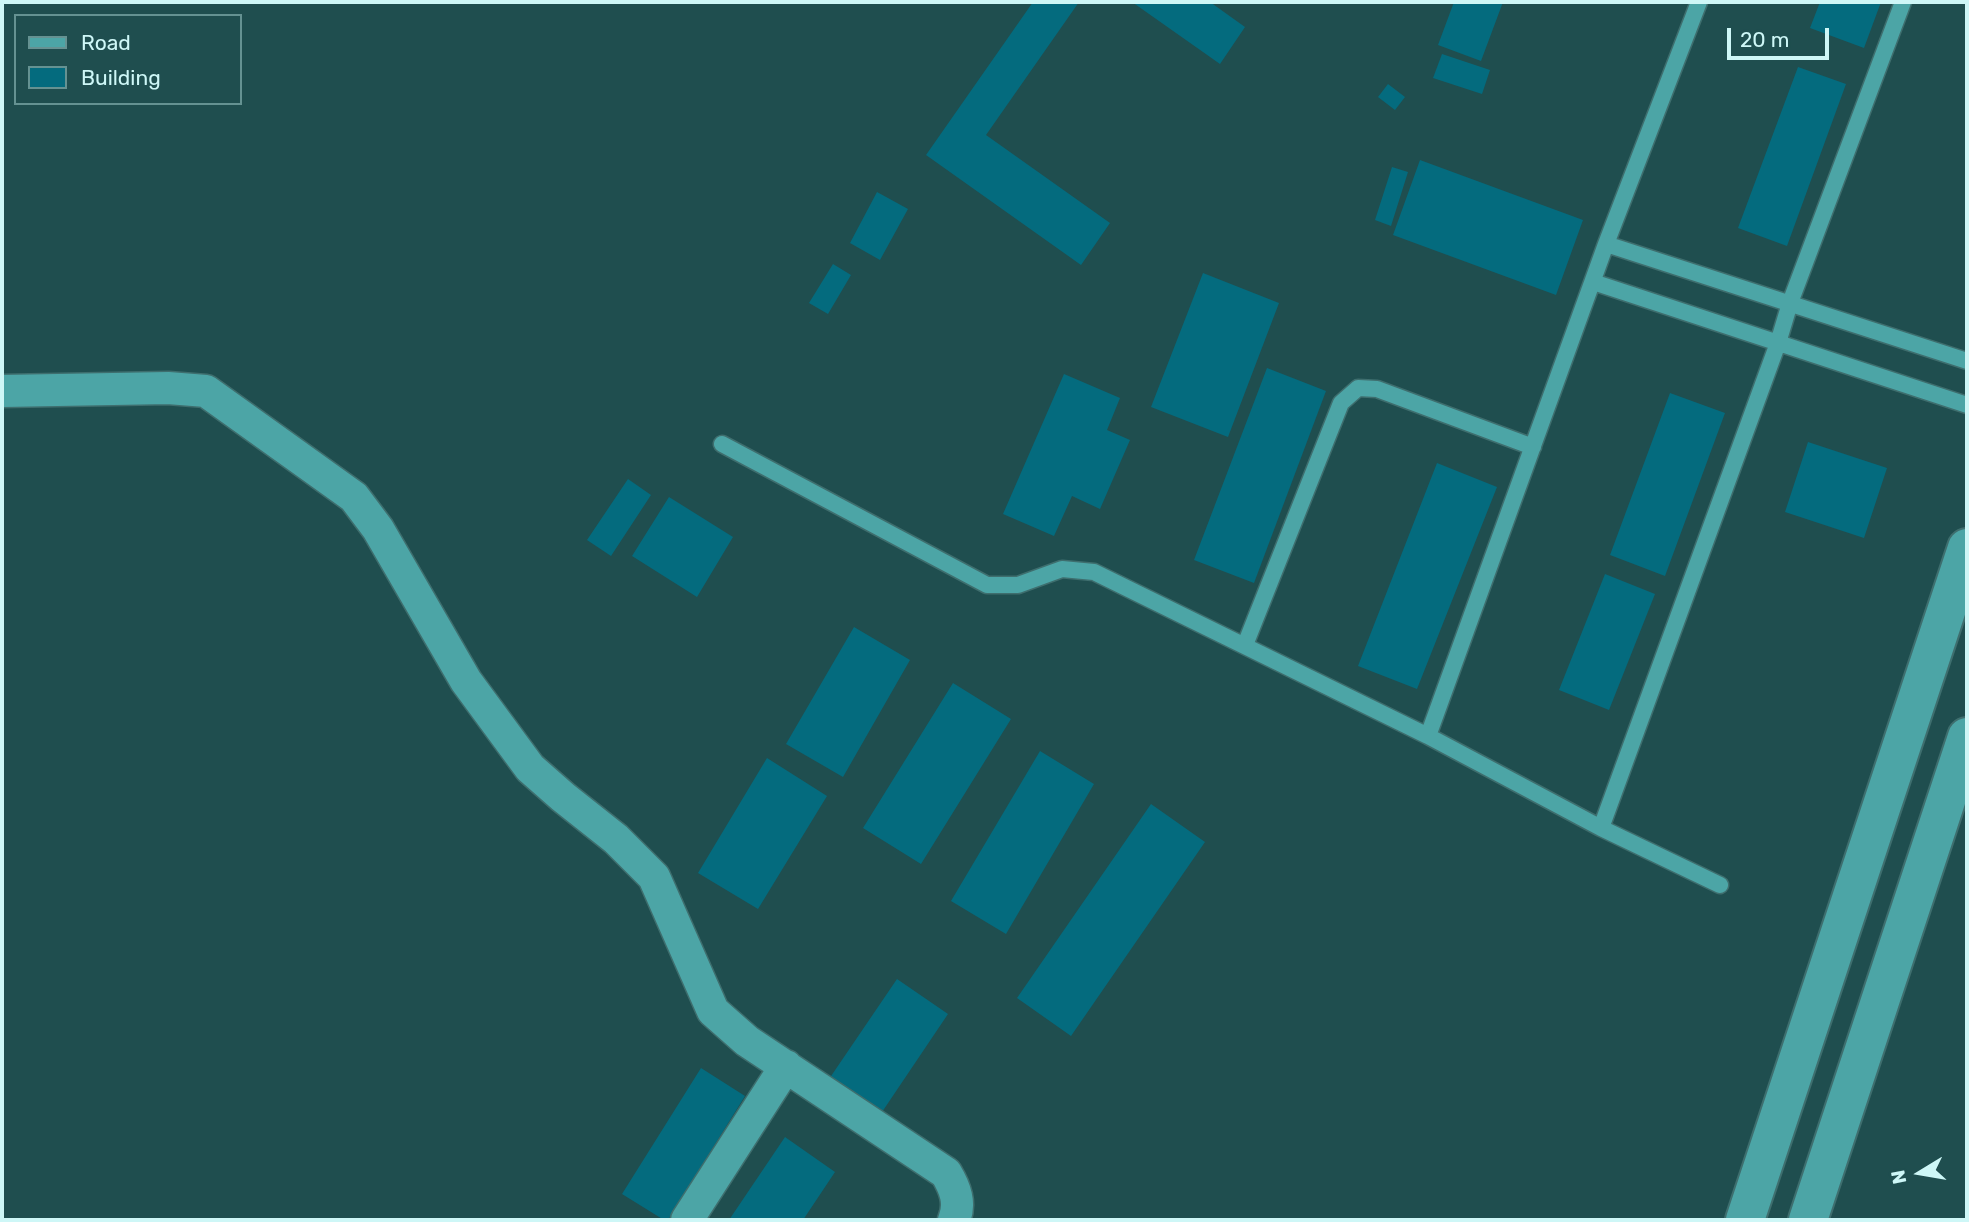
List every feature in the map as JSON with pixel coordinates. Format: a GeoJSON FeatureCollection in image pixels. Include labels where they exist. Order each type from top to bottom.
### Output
{"type":"FeatureCollection","features":[{"type":"Feature","properties":{"kind":"main road"},"geometry":{"type":"LineString","coordinates":[[1745,1220],[1967,548]]}},
{"type":"Feature","properties":{"kind":"main road"},"geometry":{"type":"LineString","coordinates":[[1808,1220],[1967,737]]}},
{"type":"Feature","properties":{"kind":"street"},"geometry":{"type":"LineString","coordinates":[[2,391],[168,388],[206,390],[354,497],[378,529],[466,681],[530,768],[616,839],[654,877],[713,1011],[747,1041],[946,1173],[956,1192],[957,1213],[954,1220]]}},
{"type":"Feature","properties":{"kind":"street"},"geometry":{"type":"LineString","coordinates":[[688,1220],[786,1066]]}},
{"type":"Feature","properties":{"kind":"lane"},"geometry":{"type":"LineString","coordinates":[[1428,736],[1606,244],[1699,2]]}},
{"type":"Feature","properties":{"kind":"lane"},"geometry":{"type":"LineString","coordinates":[[1601,828],[1778,343],[1790,303],[1903,2]]}},
{"type":"Feature","properties":{"kind":"lane"},"geometry":{"type":"LineString","coordinates":[[1606,244],[1967,361]]}},
{"type":"Feature","properties":{"kind":"lane"},"geometry":{"type":"LineString","coordinates":[[1592,282],[1967,405]]}},
{"type":"Feature","properties":{"kind":"lane"},"geometry":{"type":"LineString","coordinates":[[1245,645],[1341,402],[1358,388],[1377,389],[1533,447]]}},
{"type":"Feature","properties":{"kind":"lane"},"geometry":{"type":"LineString","coordinates":[[722,444],[986,585],[1018,585],[1062,569],[1094,572],[1428,736],[1601,828],[1720,885]]}},
{"type":"Feature","properties":{"kind":"building"},"geometry":{"type":"Polygon","coordinates":[[[1033,2],[1079,2],[986,135],[1110,223],[1081,265],[926,155],[1033,2]]]}},
{"type":"Feature","properties":{"kind":"building"},"geometry":{"type":"Polygon","coordinates":[[[1132,2],[1210,2],[1245,27],[1220,64],[1132,2]]]}},
{"type":"Feature","properties":{"kind":"building"},"geometry":{"type":"Polygon","coordinates":[[[1454,2],[1503,2],[1481,61],[1438,45],[1454,2]]]}},
{"type":"Feature","properties":{"kind":"building"},"geometry":{"type":"Polygon","coordinates":[[[1820,2],[1881,2],[1864,48],[1810,28],[1820,2]]]}},
{"type":"Feature","properties":{"kind":"building"},"geometry":{"type":"Polygon","coordinates":[[[1442,54],[1490,70],[1482,94],[1433,78],[1442,54]]]}},
{"type":"Feature","properties":{"kind":"building"},"geometry":{"type":"Polygon","coordinates":[[[1798,67],[1846,84],[1787,246],[1738,228],[1798,67]]]}},
{"type":"Feature","properties":{"kind":"building"},"geometry":{"type":"Polygon","coordinates":[[[1388,84],[1405,97],[1395,110],[1378,97],[1388,84]]]}},
{"type":"Feature","properties":{"kind":"building"},"geometry":{"type":"Polygon","coordinates":[[[1420,160],[1583,220],[1556,295],[1393,235],[1420,160]]]}},
{"type":"Feature","properties":{"kind":"building"},"geometry":{"type":"Polygon","coordinates":[[[1392,167],[1408,172],[1391,226],[1375,220],[1392,167]]]}},
{"type":"Feature","properties":{"kind":"building"},"geometry":{"type":"Polygon","coordinates":[[[877,192],[908,209],[880,260],[850,243],[877,192]]]}},
{"type":"Feature","properties":{"kind":"building"},"geometry":{"type":"Polygon","coordinates":[[[833,264],[851,275],[828,314],[809,303],[833,264]]]}},
{"type":"Feature","properties":{"kind":"building"},"geometry":{"type":"Polygon","coordinates":[[[1203,273],[1279,303],[1228,437],[1151,407],[1203,273]]]}},
{"type":"Feature","properties":{"kind":"building"},"geometry":{"type":"Polygon","coordinates":[[[1267,368],[1326,391],[1254,583],[1194,560],[1267,368]]]}},
{"type":"Feature","properties":{"kind":"building"},"geometry":{"type":"Polygon","coordinates":[[[1064,374],[1120,398],[1107,430],[1130,440],[1100,509],[1072,496],[1054,536],[1003,514],[1064,374]]]}},
{"type":"Feature","properties":{"kind":"building"},"geometry":{"type":"Polygon","coordinates":[[[1670,393],[1725,413],[1665,576],[1610,555],[1670,393]]]}},
{"type":"Feature","properties":{"kind":"building"},"geometry":{"type":"Polygon","coordinates":[[[1808,442],[1887,468],[1864,538],[1785,512],[1808,442]]]}},
{"type":"Feature","properties":{"kind":"building"},"geometry":{"type":"Polygon","coordinates":[[[1437,463],[1497,487],[1417,689],[1358,666],[1437,463]]]}},
{"type":"Feature","properties":{"kind":"building"},"geometry":{"type":"Polygon","coordinates":[[[628,479],[651,495],[611,556],[587,540],[628,479]]]}},
{"type":"Feature","properties":{"kind":"building"},"geometry":{"type":"Polygon","coordinates":[[[669,497],[733,537],[697,597],[632,556],[669,497]]]}},
{"type":"Feature","properties":{"kind":"building"},"geometry":{"type":"Polygon","coordinates":[[[1605,574],[1655,594],[1609,710],[1559,690],[1605,574]]]}},
{"type":"Feature","properties":{"kind":"building"},"geometry":{"type":"Polygon","coordinates":[[[854,627],[910,660],[843,777],[786,744],[854,627]]]}},
{"type":"Feature","properties":{"kind":"building"},"geometry":{"type":"Polygon","coordinates":[[[953,683],[1011,719],[921,864],[863,828],[953,683]]]}},
{"type":"Feature","properties":{"kind":"building"},"geometry":{"type":"Polygon","coordinates":[[[1040,751],[1094,784],[1006,934],[951,901],[1040,751]]]}},
{"type":"Feature","properties":{"kind":"building"},"geometry":{"type":"Polygon","coordinates":[[[767,758],[827,796],[758,909],[698,873],[767,758]]]}},
{"type":"Feature","properties":{"kind":"building"},"geometry":{"type":"Polygon","coordinates":[[[1151,804],[1205,842],[1071,1036],[1017,998],[1151,804]]]}},
{"type":"Feature","properties":{"kind":"building"},"geometry":{"type":"Polygon","coordinates":[[[897,979],[948,1014],[878,1118],[827,1082],[897,979]]]}},
{"type":"Feature","properties":{"kind":"building"},"geometry":{"type":"Polygon","coordinates":[[[701,1068],[745,1096],[668,1220],[664,1220],[622,1194],[701,1068]]]}},
{"type":"Feature","properties":{"kind":"building"},"geometry":{"type":"Polygon","coordinates":[[[785,1137],[835,1172],[803,1220],[729,1220],[785,1137]]]}}]}
